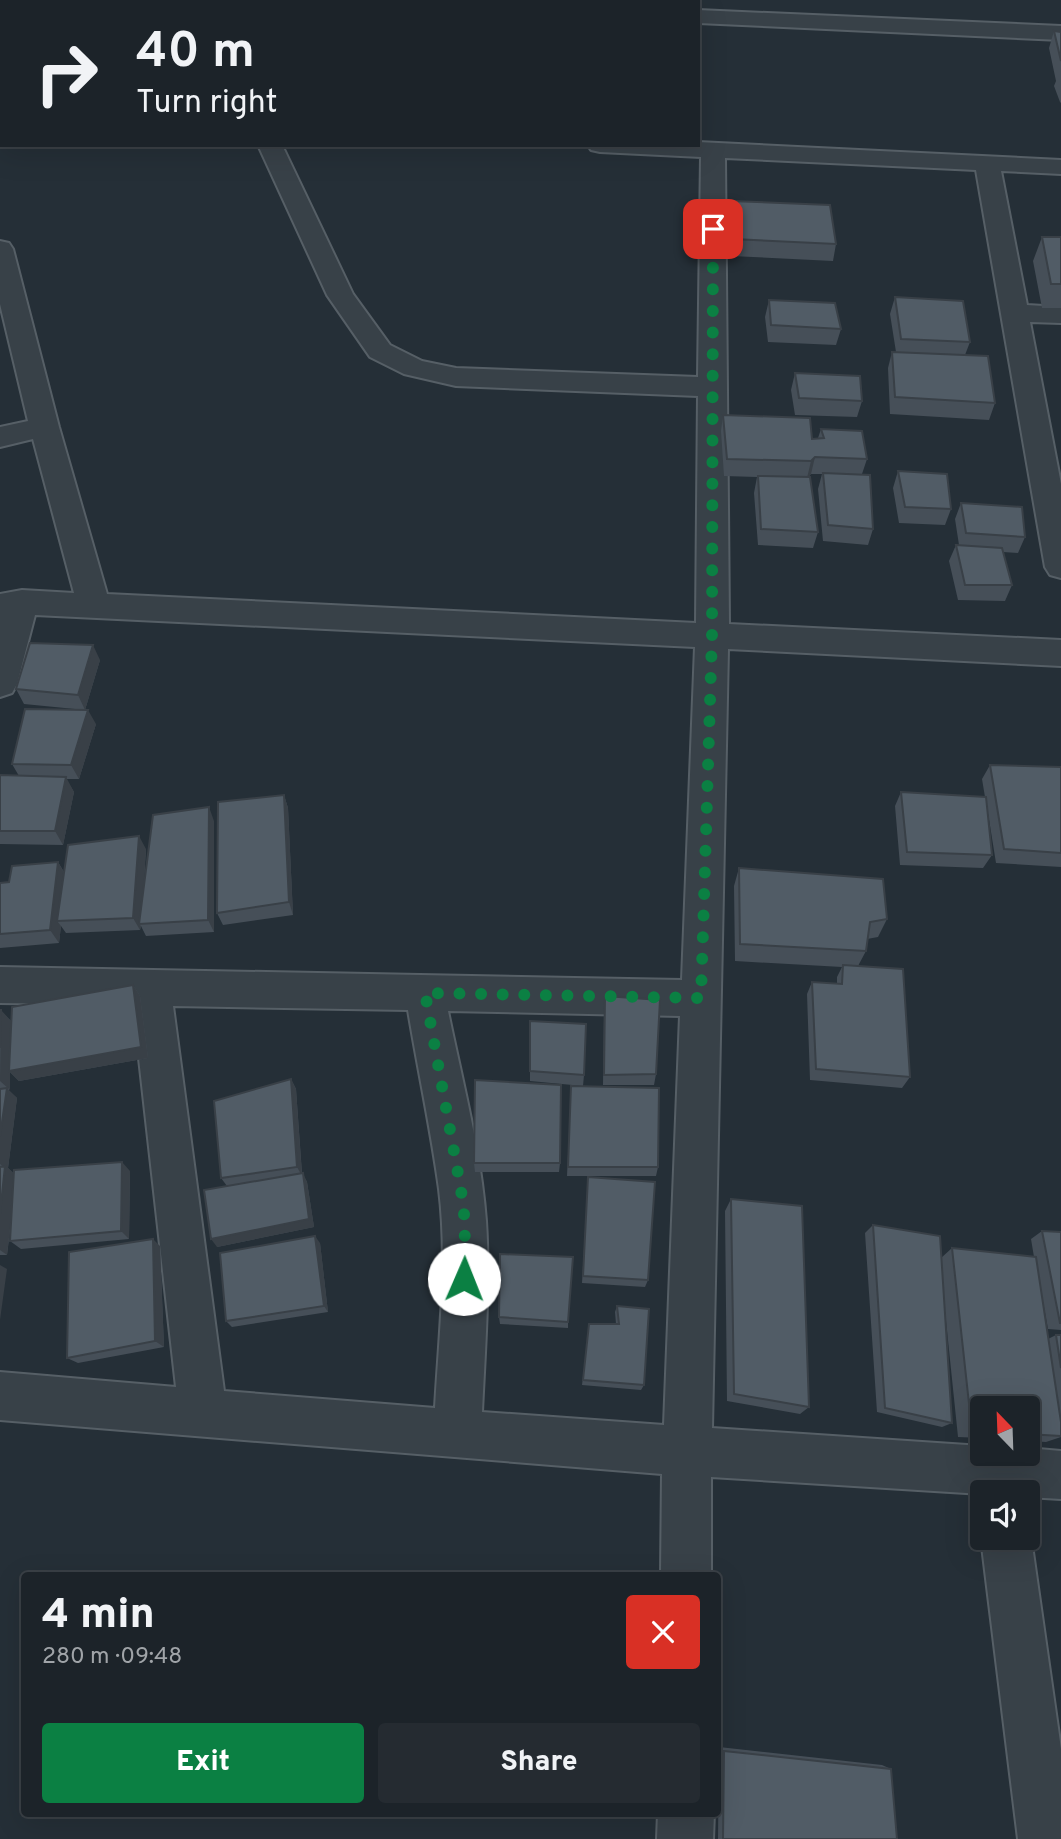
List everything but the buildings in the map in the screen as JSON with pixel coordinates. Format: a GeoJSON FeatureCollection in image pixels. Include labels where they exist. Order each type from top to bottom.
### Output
{"type":"FeatureCollection","features":[{"type":"Feature","properties":{"kind":"street"},"geometry":{"type":"LineString","coordinates":[[700,16],[1061,33]]}},
{"type":"Feature","properties":{"kind":"street"},"geometry":{"type":"LineString","coordinates":[[271,147],[341,295],[380,351],[414,368],[456,377],[713,387]]}},
{"type":"Feature","properties":{"kind":"street"},"geometry":{"type":"LineString","coordinates":[[638,147],[1061,167]]}},
{"type":"Feature","properties":{"kind":"street"},"geometry":{"type":"LineString","coordinates":[[686,1572],[687,1451],[712,636],[713,151]]}},
{"type":"Feature","properties":{"kind":"street"},"geometry":{"type":"LineString","coordinates":[[986,163],[1061,567]]}},
{"type":"Feature","properties":{"kind":"street"},"geometry":{"type":"LineString","coordinates":[[0,249],[44,427],[94,605]]}},
{"type":"Feature","properties":{"kind":"street"},"geometry":{"type":"LineString","coordinates":[[1014,313],[1061,315]]}},
{"type":"Feature","properties":{"kind":"street"},"geometry":{"type":"LineString","coordinates":[[0,436],[44,427]]}},
{"type":"Feature","properties":{"kind":"street"},"geometry":{"type":"LineString","coordinates":[[0,684],[11,604],[94,605],[1061,653]]}},
{"type":"Feature","properties":{"kind":"street"},"geometry":{"type":"LineString","coordinates":[[0,985],[701,998]]}},
{"type":"Feature","properties":{"kind":"street"},"geometry":{"type":"LineString","coordinates":[[151,988],[203,1413]]}},
{"type":"Feature","properties":{"kind":"street"},"geometry":{"type":"LineString","coordinates":[[425,993],[465,1222],[457,1434]]}},
{"type":"Feature","properties":{"kind":"street"},"geometry":{"type":"LineString","coordinates":[[0,1396],[687,1451],[978,1480]]}},
{"type":"Feature","properties":{"kind":"street"},"geometry":{"type":"LineString","coordinates":[[1016,1480],[1061,1475]]}},
{"type":"Feature","properties":{"kind":"street"},"geometry":{"type":"LineString","coordinates":[[1008,1550],[1046,1839]]}},
{"type":"Feature","properties":{"kind":"street"},"geometry":{"type":"LineString","coordinates":[[685,1817],[685,1839]]}},
{"type":"Feature","properties":{"kind":"route"},"geometry":{"type":"LineString","coordinates":[[464,1279],[465,1222],[461,1190],[425,993],[701,998],[712,636],[713,229]]}}]}
